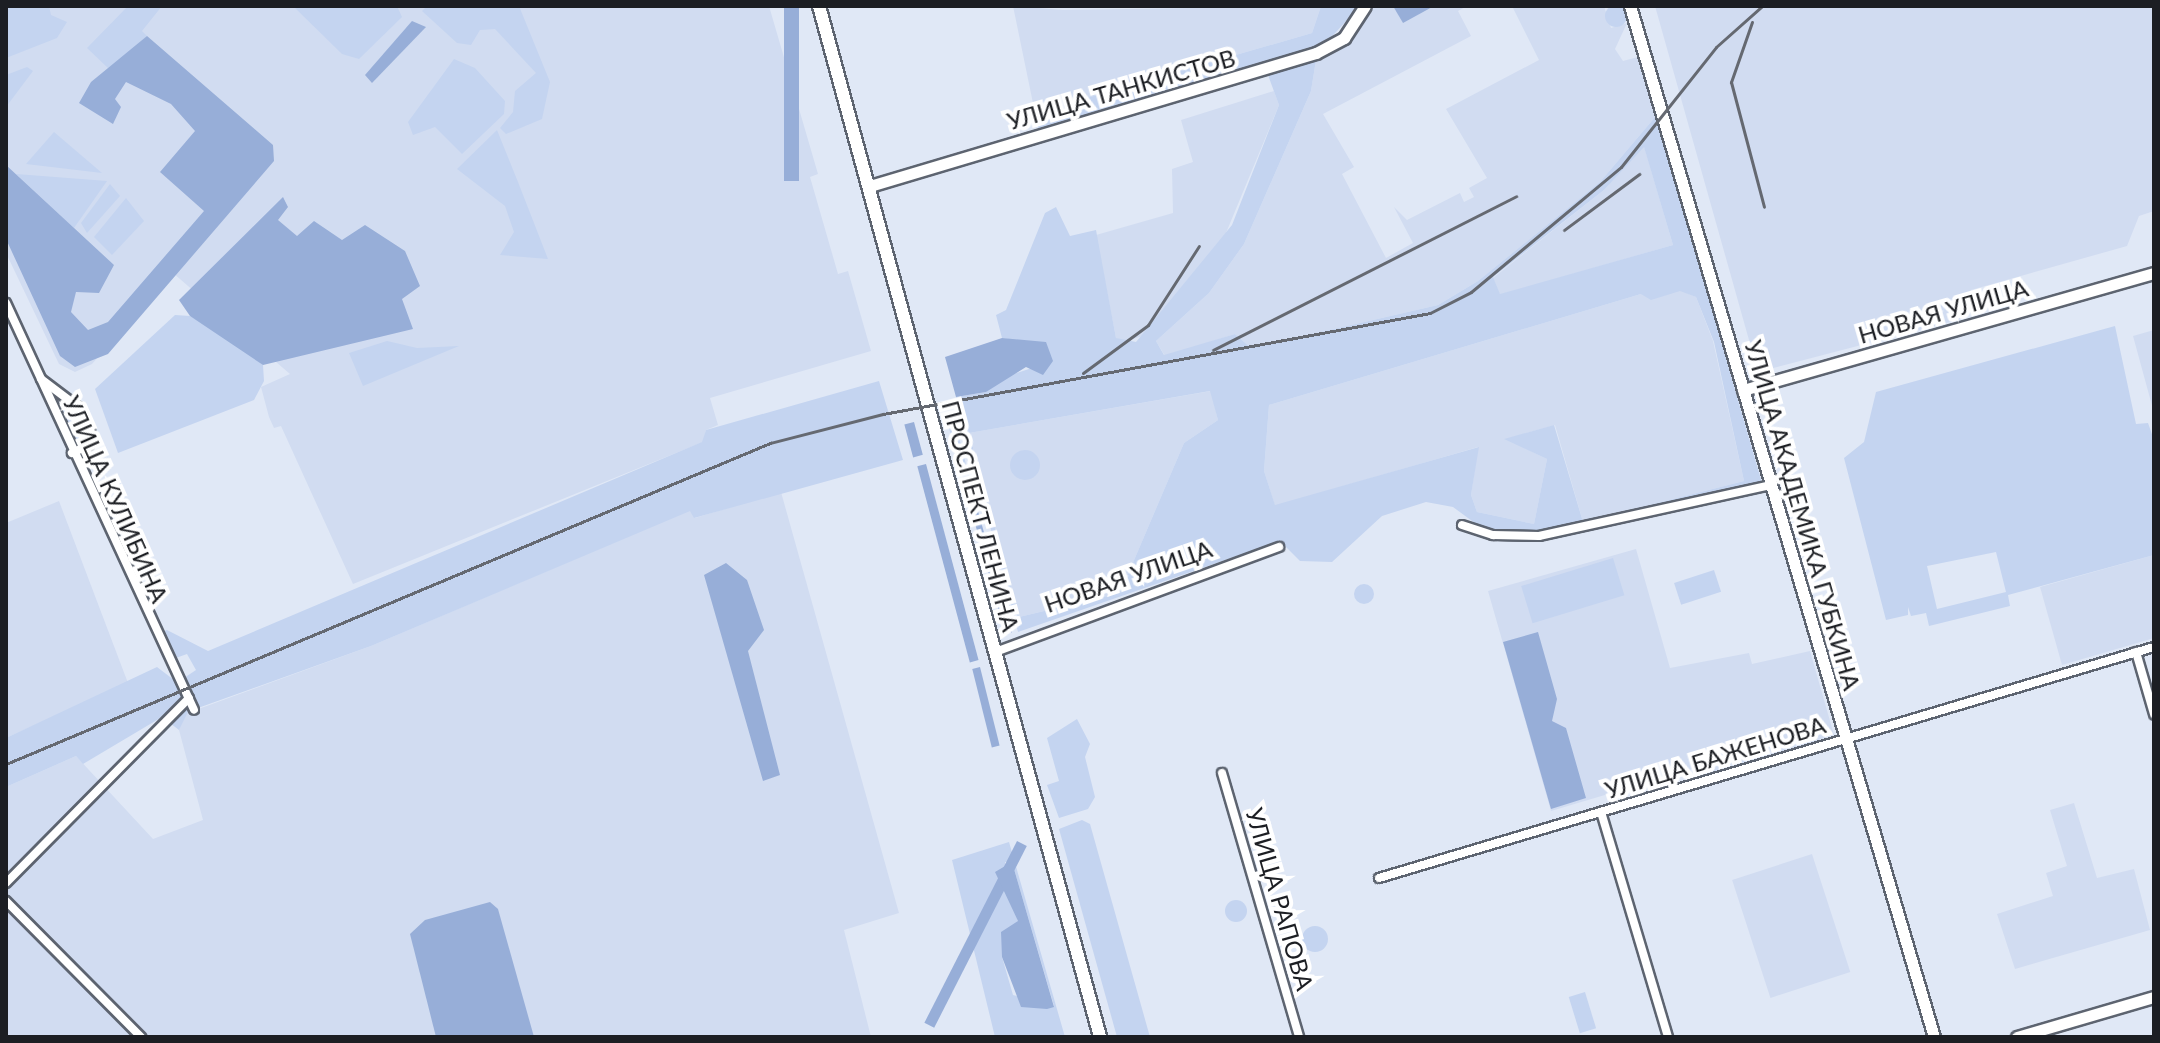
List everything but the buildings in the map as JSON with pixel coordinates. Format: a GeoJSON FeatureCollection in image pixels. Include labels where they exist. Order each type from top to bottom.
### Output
{"type":"FeatureCollection","features":[{"type":"Feature","properties":{"kind":"main road","name":"ПРОСПЕКТ ЛЕНИНА"},"geometry":{"type":"LineString","coordinates":[[819,6],[1100,1037]]}},
{"type":"Feature","properties":{"kind":"street","name":"УЛИЦА ТАНКИСТОВ"},"geometry":{"type":"LineString","coordinates":[[870,186],[1316,53],[1344,38],[1365,6]]}},
{"type":"Feature","properties":{"kind":"street","name":"УЛИЦА АКАДЕМИКА ГУБКИНА"},"geometry":{"type":"LineString","coordinates":[[1630,6],[1934,1037]]}},
{"type":"Feature","properties":{"kind":"street","name":"НОВАЯ УЛИЦА"},"geometry":{"type":"LineString","coordinates":[[1743,390],[2154,273]]}},
{"type":"Feature","properties":{"kind":"street","name":"УЛИЦА КУЛИБИНА"},"geometry":{"type":"LineString","coordinates":[[6,303],[72,453],[194,710]]}},
{"type":"Feature","properties":{"kind":"street"},"geometry":{"type":"LineString","coordinates":[[39,377],[86,419],[91,440],[72,453]]}},
{"type":"Feature","properties":{"kind":"street"},"geometry":{"type":"LineString","coordinates":[[1462,525],[1493,535],[1539,536],[1771,485]]}},
{"type":"Feature","properties":{"kind":"street","name":"НОВАЯ УЛИЦА"},"geometry":{"type":"LineString","coordinates":[[995,652],[1279,547]]}},
{"type":"Feature","properties":{"kind":"street","name":"УЛИЦА БАЖЕНОВА"},"geometry":{"type":"LineString","coordinates":[[1379,878],[2154,647]]}},
{"type":"Feature","properties":{"kind":"street"},"geometry":{"type":"LineString","coordinates":[[2136,652],[2154,714]]}},
{"type":"Feature","properties":{"kind":"street"},"geometry":{"type":"LineString","coordinates":[[6,883],[189,698]]}},
{"type":"Feature","properties":{"kind":"street","name":"УЛИЦА РАПОВА"},"geometry":{"type":"LineString","coordinates":[[1222,773],[1299,1037]]}},
{"type":"Feature","properties":{"kind":"street"},"geometry":{"type":"LineString","coordinates":[[1601,812],[1668,1037]]}},
{"type":"Feature","properties":{"kind":"street"},"geometry":{"type":"LineString","coordinates":[[6,901],[141,1037]]}},
{"type":"Feature","properties":{"kind":"street"},"geometry":{"type":"LineString","coordinates":[[2017,1037],[2154,997]]}},
{"type":"Feature","properties":{"kind":"shaded area"},"geometry":{"type":"Polygon","coordinates":[[[1616,5],[1627,16],[1616,27],[1605,16],[1616,5]]]}},
{"type":"Feature","properties":{"kind":"shaded area"},"geometry":{"type":"Polygon","coordinates":[[[6,6],[769,6],[818,174],[810,177],[838,274],[848,271],[871,351],[710,398],[718,425],[706,430],[703,442],[353,584],[281,426],[274,428],[269,417],[261,387],[290,374],[173,273],[92,364],[75,372],[59,364],[6,253],[6,6]]]}},
{"type":"Feature","properties":{"kind":"shaded area"},"geometry":{"type":"Polygon","coordinates":[[[6,6],[49,6],[51,15],[67,22],[57,38],[6,58],[6,6]]]}},
{"type":"Feature","properties":{"kind":"shaded area"},"geometry":{"type":"Polygon","coordinates":[[[128,6],[162,6],[142,31],[147,36],[109,69],[87,48],[128,6]]]}},
{"type":"Feature","properties":{"kind":"shaded area"},"geometry":{"type":"Polygon","coordinates":[[[293,6],[397,6],[402,17],[359,59],[342,54],[293,6]]]}},
{"type":"Feature","properties":{"kind":"shaded area"},"geometry":{"type":"Polygon","coordinates":[[[427,6],[519,6],[550,82],[542,119],[506,134],[500,128],[513,112],[515,91],[536,73],[495,29],[480,30],[471,45],[457,43],[422,11],[427,6]]]}},
{"type":"Feature","properties":{"kind":"shaded area"},"geometry":{"type":"Polygon","coordinates":[[[784,6],[799,6],[799,181],[784,181],[784,6]]]}},
{"type":"Feature","properties":{"kind":"shaded area"},"geometry":{"type":"Polygon","coordinates":[[[1013,6],[1063,10],[1321,6],[1312,33],[1035,113],[1013,6]]]}},
{"type":"Feature","properties":{"kind":"shaded area"},"geometry":{"type":"Polygon","coordinates":[[[1321,6],[1360,6],[1325,44],[1039,131],[1035,113],[1312,33],[1321,6]]]}},
{"type":"Feature","properties":{"kind":"shaded area"},"geometry":{"type":"Polygon","coordinates":[[[1371,6],[1467,6],[1458,11],[1471,36],[1323,114],[1354,167],[1342,174],[1386,258],[1413,243],[1394,207],[1407,220],[1460,193],[1464,202],[1474,197],[1469,188],[1487,178],[1446,109],[1539,60],[1512,6],[1604,6],[1611,28],[1627,23],[1615,49],[1623,61],[1638,57],[1656,116],[1600,182],[1478,281],[1438,305],[1251,348],[1235,334],[1165,356],[1156,341],[1209,293],[1244,244],[1311,91],[1316,60],[1346,45],[1371,6]]]}},
{"type":"Feature","properties":{"kind":"shaded area"},"geometry":{"type":"Polygon","coordinates":[[[1393,6],[1434,6],[1403,23],[1393,6]]]}},
{"type":"Feature","properties":{"kind":"shaded area"},"geometry":{"type":"Polygon","coordinates":[[[1655,6],[2154,6],[2154,211],[2139,216],[2127,246],[1971,290],[1965,318],[1758,372],[1655,6]]]}},
{"type":"Feature","properties":{"kind":"shaded area"},"geometry":{"type":"Polygon","coordinates":[[[412,21],[426,27],[372,83],[365,75],[412,21]]]}},
{"type":"Feature","properties":{"kind":"shaded area"},"geometry":{"type":"Polygon","coordinates":[[[147,36],[273,145],[274,161],[108,354],[75,367],[60,356],[6,239],[6,165],[114,265],[99,293],[76,292],[71,312],[88,330],[108,322],[204,211],[160,172],[195,131],[171,104],[126,82],[115,99],[121,107],[113,124],[79,103],[91,82],[147,36]]]}},
{"type":"Feature","properties":{"kind":"shaded area"},"geometry":{"type":"Polygon","coordinates":[[[454,59],[475,68],[505,101],[504,114],[462,154],[435,127],[413,135],[408,122],[454,59]]]}},
{"type":"Feature","properties":{"kind":"shaded area"},"geometry":{"type":"Polygon","coordinates":[[[1316,60],[1311,91],[1244,244],[1209,293],[1156,341],[1164,355],[1235,334],[1251,348],[1438,305],[1478,281],[1600,182],[1656,116],[1762,483],[1599,518],[1744,481],[1714,342],[1696,297],[1680,291],[1651,300],[1641,294],[1269,405],[1264,471],[1275,505],[1479,447],[1471,495],[1477,512],[1534,524],[1547,459],[1504,439],[1554,425],[1583,521],[1538,531],[1483,529],[1453,507],[1426,502],[1382,516],[1332,562],[1300,561],[1280,541],[1018,632],[956,397],[986,392],[995,380],[1032,368],[1040,344],[1002,338],[996,315],[1006,310],[1045,213],[1056,207],[1070,236],[1096,230],[1116,338],[1136,342],[1232,225],[1279,105],[1268,75],[1316,60]],[[1644,147],[1604,190],[1493,277],[1500,294],[1673,245],[1644,147]],[[1210,391],[969,433],[1019,617],[1120,593],[1184,443],[1218,420],[1210,391]]]}},
{"type":"Feature","properties":{"kind":"shaded area"},"geometry":{"type":"Polygon","coordinates":[[[27,67],[33,71],[6,107],[6,75],[27,67]]]}},
{"type":"Feature","properties":{"kind":"shaded area"},"geometry":{"type":"Polygon","coordinates":[[[1274,91],[1279,105],[1221,245],[1146,335],[1123,342],[1116,338],[1096,235],[1173,213],[1172,169],[1193,162],[1181,120],[1274,91]]]}},
{"type":"Feature","properties":{"kind":"shaded area"},"geometry":{"type":"Polygon","coordinates":[[[497,130],[548,259],[500,255],[514,232],[505,206],[457,169],[497,130]]]}},
{"type":"Feature","properties":{"kind":"shaded area"},"geometry":{"type":"Polygon","coordinates":[[[54,132],[102,173],[26,164],[54,132]]]}},
{"type":"Feature","properties":{"kind":"shaded area"},"geometry":{"type":"Polygon","coordinates":[[[1644,146],[1673,245],[1500,295],[1493,278],[1604,190],[1644,146]]]}},
{"type":"Feature","properties":{"kind":"shaded area"},"geometry":{"type":"Polygon","coordinates":[[[16,174],[107,181],[74,228],[16,174]]]}},
{"type":"Feature","properties":{"kind":"shaded area"},"geometry":{"type":"Polygon","coordinates":[[[110,184],[120,196],[87,233],[81,223],[110,184]]]}},
{"type":"Feature","properties":{"kind":"shaded area"},"geometry":{"type":"Polygon","coordinates":[[[283,197],[288,207],[278,220],[297,236],[314,221],[342,240],[365,225],[405,251],[420,286],[402,299],[413,329],[263,365],[190,316],[179,300],[283,197]]]}},
{"type":"Feature","properties":{"kind":"shaded area"},"geometry":{"type":"Polygon","coordinates":[[[126,198],[144,221],[112,255],[94,237],[126,198]]]}},
{"type":"Feature","properties":{"kind":"shaded area"},"geometry":{"type":"Polygon","coordinates":[[[1680,290],[1696,297],[1713,341],[1744,481],[1583,522],[1555,425],[1506,439],[1547,459],[1534,524],[1477,512],[1471,495],[1478,447],[1275,506],[1264,471],[1269,405],[1641,294],[1680,290]]]}},
{"type":"Feature","properties":{"kind":"shaded area"},"geometry":{"type":"Polygon","coordinates":[[[175,315],[190,316],[232,340],[263,365],[264,381],[254,400],[118,453],[95,389],[175,315]]]}},
{"type":"Feature","properties":{"kind":"shaded area"},"geometry":{"type":"Polygon","coordinates":[[[2115,326],[2136,424],[2148,423],[2154,440],[2154,555],[2008,595],[2010,606],[1929,626],[1926,613],[1911,616],[1908,607],[1908,615],[1886,620],[1844,458],[1864,442],[1876,392],[2115,326]],[[1996,552],[1927,566],[1937,609],[2006,592],[1996,552]]]}},
{"type":"Feature","properties":{"kind":"shaded area"},"geometry":{"type":"Polygon","coordinates":[[[2154,330],[2154,413],[2133,336],[2154,330]]]}},
{"type":"Feature","properties":{"kind":"shaded area"},"geometry":{"type":"Polygon","coordinates":[[[1002,338],[1046,342],[1053,361],[1043,375],[1026,367],[986,392],[956,397],[945,357],[1002,338]]]}},
{"type":"Feature","properties":{"kind":"shaded area"},"geometry":{"type":"Polygon","coordinates":[[[387,341],[417,348],[459,346],[363,386],[349,353],[387,341]]]}},
{"type":"Feature","properties":{"kind":"shaded area"},"geometry":{"type":"Polygon","coordinates":[[[879,381],[903,460],[694,518],[690,511],[371,646],[198,708],[184,678],[196,670],[187,654],[173,659],[159,633],[167,630],[208,651],[702,442],[706,430],[879,381]]]}},
{"type":"Feature","properties":{"kind":"shaded area"},"geometry":{"type":"Polygon","coordinates":[[[1211,391],[1218,420],[1184,443],[1120,593],[1019,617],[969,433],[1211,391]]]}},
{"type":"Feature","properties":{"kind":"shaded area"},"geometry":{"type":"Polygon","coordinates":[[[69,408],[81,432],[79,439],[72,439],[60,412],[69,408]]]}},
{"type":"Feature","properties":{"kind":"shaded area"},"geometry":{"type":"Polygon","coordinates":[[[952,410],[976,503],[968,496],[946,417],[952,410]]]}},
{"type":"Feature","properties":{"kind":"shaded area"},"geometry":{"type":"Polygon","coordinates":[[[914,422],[923,455],[913,457],[904,425],[914,422]]]}},
{"type":"Feature","properties":{"kind":"shaded area"},"geometry":{"type":"Polygon","coordinates":[[[1025,450],[1036,454],[1040,465],[1036,476],[1025,480],[1014,476],[1010,465],[1014,454],[1025,450]]]}},
{"type":"Feature","properties":{"kind":"shaded area"},"geometry":{"type":"Polygon","coordinates":[[[926,464],[979,660],[970,662],[917,466],[926,464]]]}},
{"type":"Feature","properties":{"kind":"shaded area"},"geometry":{"type":"Polygon","coordinates":[[[781,492],[899,913],[844,930],[871,1037],[6,1037],[6,787],[76,756],[153,839],[203,820],[179,730],[182,715],[371,646],[690,510],[695,518],[781,492]]]}},
{"type":"Feature","properties":{"kind":"shaded area"},"geometry":{"type":"Polygon","coordinates":[[[59,501],[128,683],[6,738],[6,523],[59,501]]]}},
{"type":"Feature","properties":{"kind":"shaded area"},"geometry":{"type":"Polygon","coordinates":[[[978,511],[1012,633],[1003,626],[973,516],[978,511]]]}},
{"type":"Feature","properties":{"kind":"shaded area"},"geometry":{"type":"Polygon","coordinates":[[[1636,549],[1670,668],[1749,653],[1752,664],[1810,651],[1834,735],[1702,777],[1699,767],[1551,811],[1488,591],[1636,549]]]}},
{"type":"Feature","properties":{"kind":"shaded area"},"geometry":{"type":"Polygon","coordinates":[[[2154,555],[2154,638],[2062,665],[2040,587],[2154,555]]]}},
{"type":"Feature","properties":{"kind":"shaded area"},"geometry":{"type":"Polygon","coordinates":[[[1613,558],[1624,595],[1533,623],[1521,586],[1613,558]]]}},
{"type":"Feature","properties":{"kind":"shaded area"},"geometry":{"type":"Polygon","coordinates":[[[726,563],[747,580],[764,630],[748,651],[780,775],[763,781],[704,575],[726,563]]]}},
{"type":"Feature","properties":{"kind":"shaded area"},"geometry":{"type":"Polygon","coordinates":[[[1714,570],[1721,592],[1681,605],[1674,583],[1714,570]]]}},
{"type":"Feature","properties":{"kind":"shaded area"},"geometry":{"type":"Polygon","coordinates":[[[1364,584],[1371,587],[1374,594],[1371,601],[1364,604],[1357,601],[1354,594],[1357,587],[1364,584]]]}},
{"type":"Feature","properties":{"kind":"shaded area"},"geometry":{"type":"Polygon","coordinates":[[[1538,632],[1557,699],[1552,721],[1566,728],[1586,798],[1551,809],[1503,642],[1538,632]]]}},
{"type":"Feature","properties":{"kind":"shaded area"},"geometry":{"type":"Polygon","coordinates":[[[157,667],[174,680],[188,712],[179,730],[162,717],[83,764],[76,756],[6,787],[6,738],[157,667]]]}},
{"type":"Feature","properties":{"kind":"shaded area"},"geometry":{"type":"Polygon","coordinates":[[[980,667],[1000,746],[992,748],[972,669],[980,667]]]}},
{"type":"Feature","properties":{"kind":"shaded area"},"geometry":{"type":"Polygon","coordinates":[[[1077,719],[1090,744],[1085,757],[1095,797],[1088,809],[1059,818],[1047,785],[1059,781],[1047,738],[1077,719]]]}},
{"type":"Feature","properties":{"kind":"shaded area"},"geometry":{"type":"Polygon","coordinates":[[[2074,803],[2097,878],[2134,869],[2150,930],[2015,969],[1997,914],[2053,896],[2046,873],[2067,866],[2050,810],[2074,803]]]}},
{"type":"Feature","properties":{"kind":"shaded area"},"geometry":{"type":"Polygon","coordinates":[[[1082,820],[1090,824],[1150,1037],[1117,1037],[1059,829],[1082,820]]]}},
{"type":"Feature","properties":{"kind":"shaded area"},"geometry":{"type":"Polygon","coordinates":[[[1017,841],[1027,846],[934,1028],[924,1023],[1017,841]]]}},
{"type":"Feature","properties":{"kind":"shaded area"},"geometry":{"type":"Polygon","coordinates":[[[1009,842],[1065,1037],[995,1037],[952,860],[1009,842]],[[1005,862],[1018,921],[1002,957],[1013,995],[1054,1006],[1012,862],[1005,862]]]}},
{"type":"Feature","properties":{"kind":"shaded area"},"geometry":{"type":"Polygon","coordinates":[[[1812,854],[1850,972],[1770,998],[1732,880],[1812,854]]]}},
{"type":"Feature","properties":{"kind":"shaded area"},"geometry":{"type":"Polygon","coordinates":[[[1012,862],[1054,1007],[1047,1009],[1021,1007],[1002,957],[1001,932],[1018,921],[995,872],[1012,862]]]}},
{"type":"Feature","properties":{"kind":"shaded area"},"geometry":{"type":"Polygon","coordinates":[[[1236,900],[1244,903],[1247,911],[1244,919],[1236,922],[1228,919],[1225,911],[1228,903],[1236,900]]]}},
{"type":"Feature","properties":{"kind":"shaded area"},"geometry":{"type":"Polygon","coordinates":[[[490,902],[498,909],[534,1037],[436,1037],[410,934],[425,920],[490,902]]]}},
{"type":"Feature","properties":{"kind":"shaded area"},"geometry":{"type":"Polygon","coordinates":[[[1315,926],[1324,930],[1328,939],[1324,948],[1315,952],[1306,948],[1302,939],[1306,930],[1315,926]]]}},
{"type":"Feature","properties":{"kind":"shaded area"},"geometry":{"type":"Polygon","coordinates":[[[1585,992],[1596,1028],[1580,1033],[1569,997],[1585,992]]]}},
{"type":"Feature","properties":{"kind":"railway"},"geometry":{"type":"LineString","coordinates":[[6,764],[770,443],[883,414],[1430,313],[1471,292],[1621,167],[1716,47],[1762,6]]}},
{"type":"Feature","properties":{"kind":"railway"},"geometry":{"type":"LineString","coordinates":[[1752,22],[1731,82],[1764,207]]}},
{"type":"Feature","properties":{"kind":"railway"},"geometry":{"type":"LineString","coordinates":[[1564,230],[1639,174]]}},
{"type":"Feature","properties":{"kind":"railway"},"geometry":{"type":"LineString","coordinates":[[1213,350],[1516,196]]}},
{"type":"Feature","properties":{"kind":"railway"},"geometry":{"type":"LineString","coordinates":[[1083,373],[1148,325],[1199,246]]}}]}
